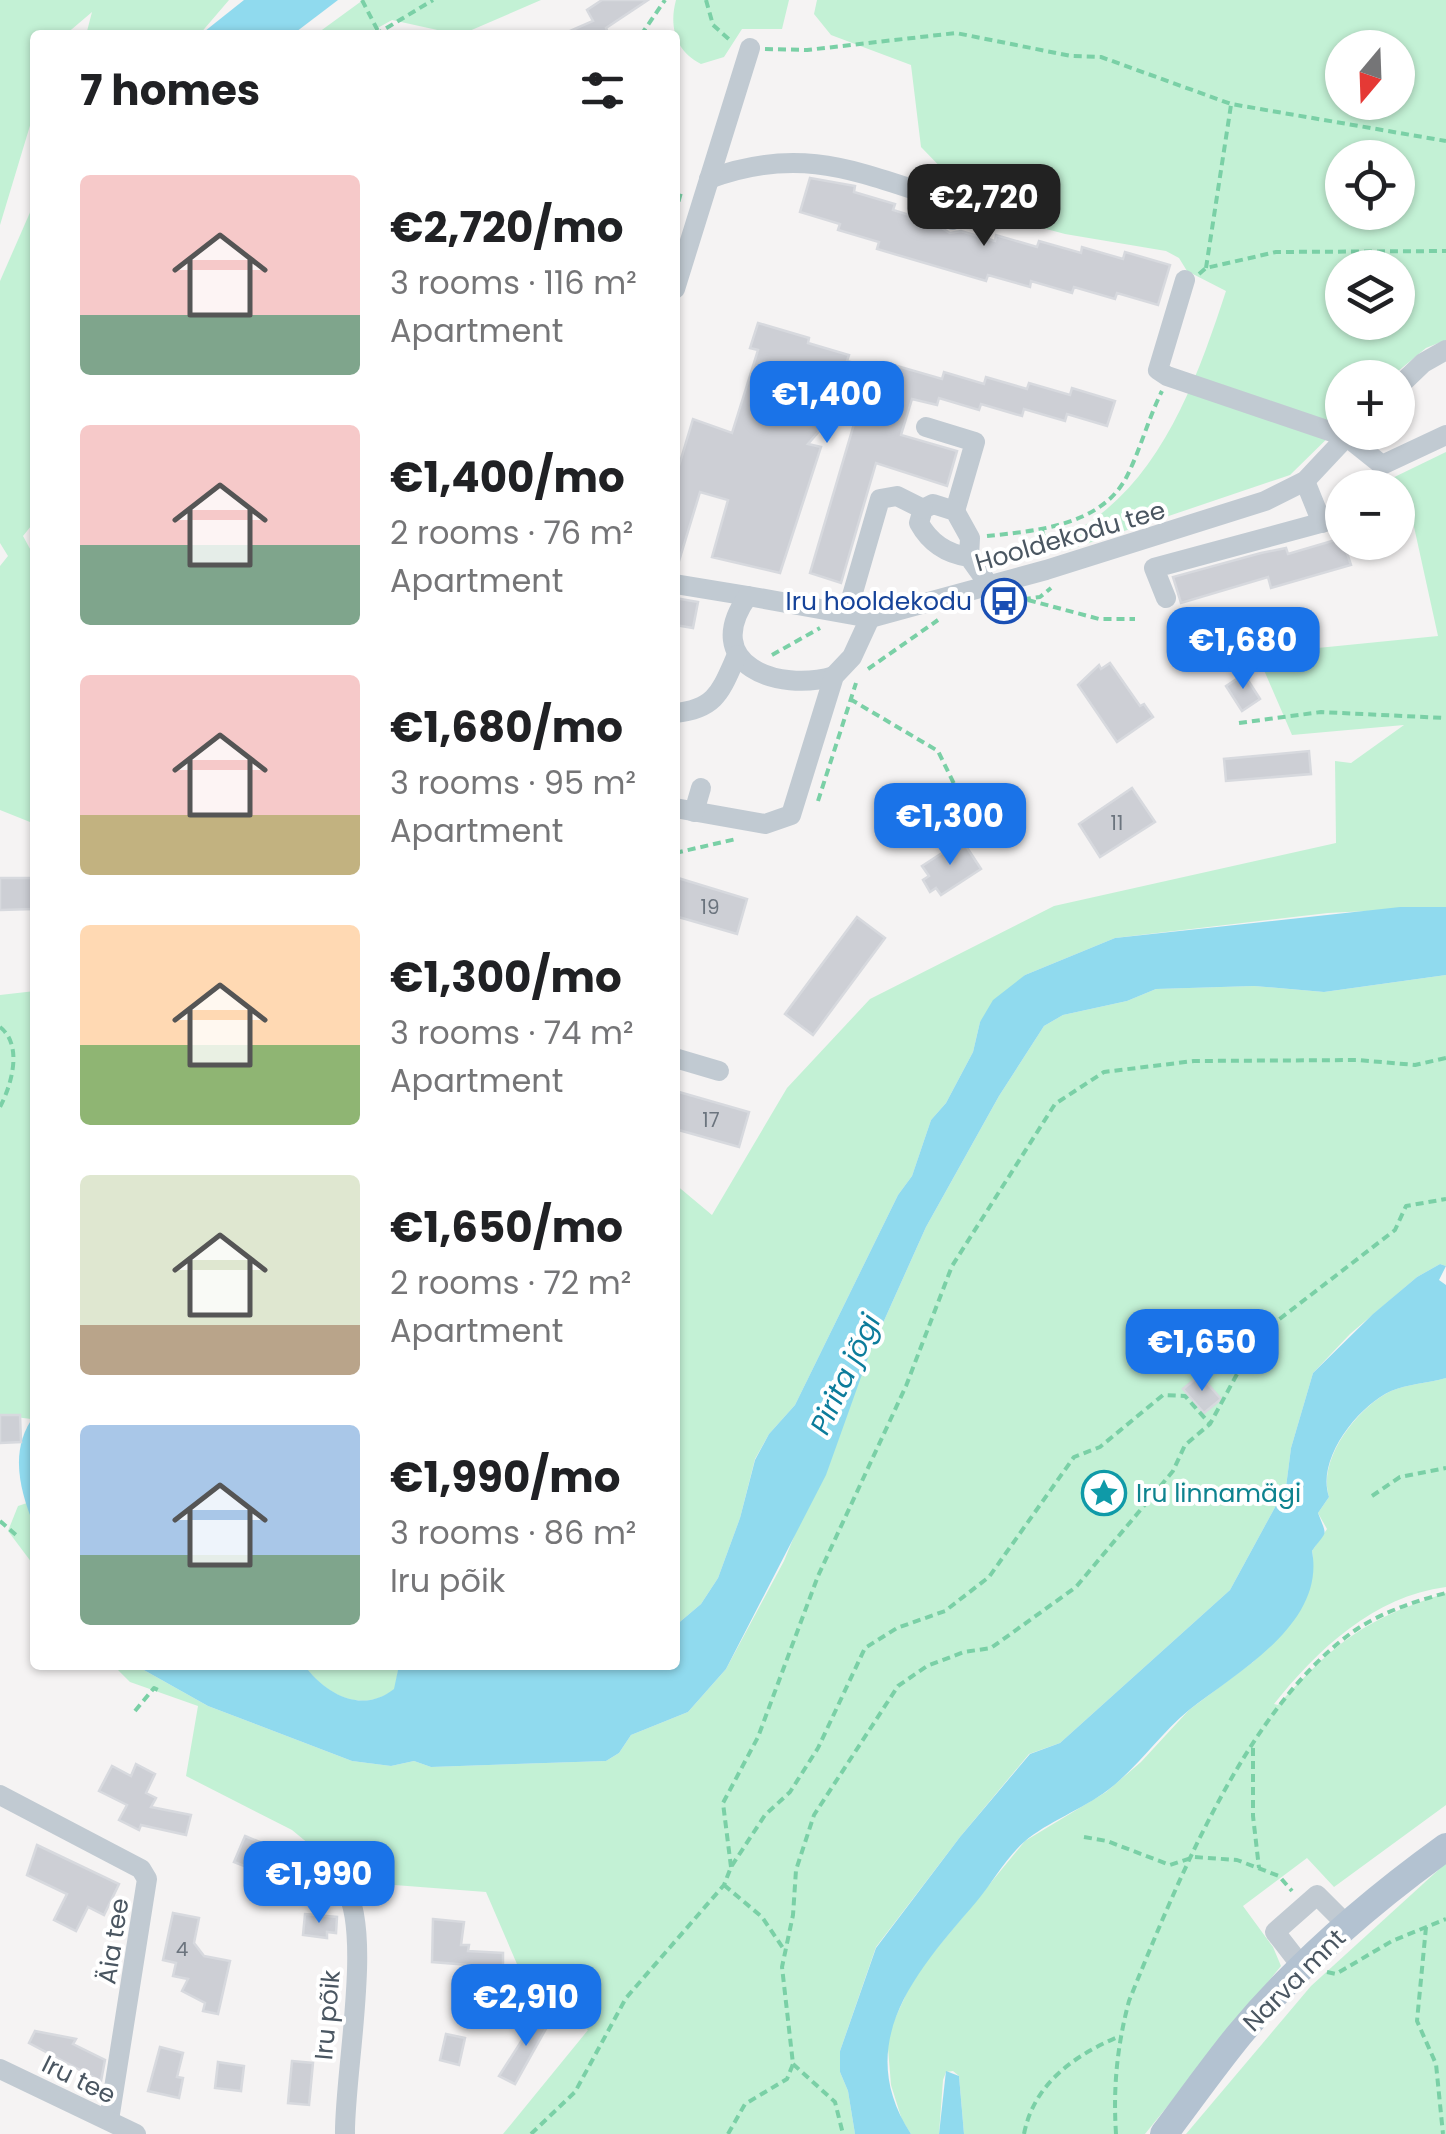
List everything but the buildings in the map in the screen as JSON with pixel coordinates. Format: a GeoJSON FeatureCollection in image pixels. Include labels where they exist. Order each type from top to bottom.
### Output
{"type":"FeatureCollection","features":[{"type":"Feature","properties":{"kind":"main road","name":"Narva mnt"},"geometry":{"type":"LineString","coordinates":[[1164,2134],[1241,2033],[1303,1968],[1347,1926],[1446,1848]]}},
{"type":"Feature","properties":{"kind":"street"},"geometry":{"type":"LineString","coordinates":[[680,274],[750,48]]}},
{"type":"Feature","properties":{"kind":"street"},"geometry":{"type":"LineString","coordinates":[[709,179],[739,168],[800,160],[846,168],[949,202],[953,220]]}},
{"type":"Feature","properties":{"kind":"street"},"geometry":{"type":"LineString","coordinates":[[1185,280],[1158,370],[1182,384],[1325,428]]}},
{"type":"Feature","properties":{"kind":"street"},"geometry":{"type":"LineString","coordinates":[[1415,370],[1446,350]]}},
{"type":"Feature","properties":{"kind":"street"},"geometry":{"type":"LineString","coordinates":[[926,428],[975,442],[955,511]]}},
{"type":"Feature","properties":{"kind":"street"},"geometry":{"type":"LineString","coordinates":[[1415,450],[1446,435]]}},
{"type":"Feature","properties":{"kind":"street","name":"Hooldekodu tee"},"geometry":{"type":"LineString","coordinates":[[870,618],[1187,528],[1265,501],[1305,481],[1335,450]]}},
{"type":"Feature","properties":{"kind":"street"},"geometry":{"type":"LineString","coordinates":[[1366,450],[1382,465],[1414,450]]}},
{"type":"Feature","properties":{"kind":"street"},"geometry":{"type":"LineString","coordinates":[[1305,481],[1325,512]]}},
{"type":"Feature","properties":{"kind":"street"},"geometry":{"type":"LineString","coordinates":[[847,613],[880,500],[897,496],[923,509]]}},
{"type":"Feature","properties":{"kind":"street"},"geometry":{"type":"LineString","coordinates":[[970,557],[938,547],[926,535],[919,523],[923,509],[932,504],[955,511],[970,538],[970,557],[989,586]]}},
{"type":"Feature","properties":{"kind":"street"},"geometry":{"type":"LineString","coordinates":[[1166,598],[1154,568],[1196,554],[1325,525]]}},
{"type":"Feature","properties":{"kind":"street"},"geometry":{"type":"LineString","coordinates":[[1187,528],[1196,554]]}},
{"type":"Feature","properties":{"kind":"street"},"geometry":{"type":"LineString","coordinates":[[680,585],[870,618],[852,657],[834,676],[791,814],[764,824],[685,810],[700,788]]}},
{"type":"Feature","properties":{"kind":"street"},"geometry":{"type":"LineString","coordinates":[[748,596],[736,613],[730,638],[744,662],[794,682],[834,676]]}},
{"type":"Feature","properties":{"kind":"street"},"geometry":{"type":"LineString","coordinates":[[680,712],[699,710],[744,662]]}},
{"type":"Feature","properties":{"kind":"street"},"geometry":{"type":"LineString","coordinates":[[680,1059],[719,1071]]}},
{"type":"Feature","properties":{"kind":"street","name":"Äia tee"},"geometry":{"type":"LineString","coordinates":[[0,1795],[141,1869],[147,1879],[109,2120]]}},
{"type":"Feature","properties":{"kind":"street","name":"Iru põik"},"geometry":{"type":"LineString","coordinates":[[314,1854],[345,1888],[355,1916],[357,1957],[345,2134]]}},
{"type":"Feature","properties":{"kind":"street"},"geometry":{"type":"LineString","coordinates":[[1303,1968],[1275,1932],[1318,1896],[1347,1926]]}},
{"type":"Feature","properties":{"kind":"street","name":"Iru tee"},"geometry":{"type":"LineString","coordinates":[[0,2069],[136,2134]]}},
{"type":"Feature","properties":{"kind":"path"},"geometry":{"type":"LineString","coordinates":[[362,0],[376,30]]}},
{"type":"Feature","properties":{"kind":"path"},"geometry":{"type":"LineString","coordinates":[[384,30],[433,0]]}},
{"type":"Feature","properties":{"kind":"path"},"geometry":{"type":"LineString","coordinates":[[644,30],[664,0]]}},
{"type":"Feature","properties":{"kind":"path"},"geometry":{"type":"LineString","coordinates":[[706,0],[713,25],[728,40],[750,48],[807,50],[956,33],[1071,56],[1102,57],[1231,104],[1446,141]]}},
{"type":"Feature","properties":{"kind":"path"},"geometry":{"type":"LineString","coordinates":[[1206,268],[1231,104]]}},
{"type":"Feature","properties":{"kind":"path"},"geometry":{"type":"LineString","coordinates":[[680,197],[682,190]]}},
{"type":"Feature","properties":{"kind":"path"},"geometry":{"type":"LineString","coordinates":[[1028,600],[1112,621],[1135,619]]}},
{"type":"Feature","properties":{"kind":"path"},"geometry":{"type":"LineString","coordinates":[[744,662],[847,613]]}},
{"type":"Feature","properties":{"kind":"path"},"geometry":{"type":"LineString","coordinates":[[818,801],[858,676],[937,620],[951,616]]}},
{"type":"Feature","properties":{"kind":"path"},"geometry":{"type":"LineString","coordinates":[[834,676],[842,694],[938,750],[976,828]]}},
{"type":"Feature","properties":{"kind":"path"},"geometry":{"type":"LineString","coordinates":[[1239,723],[1321,712],[1446,718]]}},
{"type":"Feature","properties":{"kind":"path"},"geometry":{"type":"LineString","coordinates":[[680,852],[740,839]]}},
{"type":"Feature","properties":{"kind":"path"},"geometry":{"type":"LineString","coordinates":[[0,1028],[9,1036],[13,1050],[8,1092],[0,1107]]}},
{"type":"Feature","properties":{"kind":"path"},"geometry":{"type":"LineString","coordinates":[[731,1867],[723,1803],[758,1737],[818,1576],[906,1386],[952,1266],[1055,1104],[1104,1072],[1194,1061],[1358,1060],[1415,1065],[1446,1058]]}},
{"type":"Feature","properties":{"kind":"path"},"geometry":{"type":"LineString","coordinates":[[728,2134],[746,2104],[786,2079],[793,2064],[782,1967],[794,1915],[796,1870],[814,1815],[898,1686],[927,1666],[964,1652],[991,1648],[1076,1587],[1173,1471],[1186,1445],[1210,1424],[1244,1363],[1277,1321],[1395,1230],[1406,1206],[1446,1199]]}},
{"type":"Feature","properties":{"kind":"path"},"geometry":{"type":"LineString","coordinates":[[531,2134],[576,2092],[626,1998],[724,1885],[765,1814],[790,1792],[818,1748],[865,1648],[897,1628],[946,1611],[989,1577],[1074,1457],[1100,1447],[1162,1395],[1185,1396],[1210,1424]]}},
{"type":"Feature","properties":{"kind":"path"},"geometry":{"type":"LineString","coordinates":[[1372,1496],[1400,1477],[1446,1468]]}},
{"type":"Feature","properties":{"kind":"path"},"geometry":{"type":"LineString","coordinates":[[0,1521],[16,1535]]}},
{"type":"Feature","properties":{"kind":"path"},"geometry":{"type":"LineString","coordinates":[[1116,2134],[1114,2094],[1120,2036],[1151,1948],[1228,1784],[1278,1706],[1355,1630],[1394,1610],[1446,1593]]}},
{"type":"Feature","properties":{"kind":"path"},"geometry":{"type":"LineString","coordinates":[[136,1711],[154,1688],[160,1691]]}},
{"type":"Feature","properties":{"kind":"path"},"geometry":{"type":"LineString","coordinates":[[1253,1746],[1253,1816],[1259,1868]]}},
{"type":"Feature","properties":{"kind":"path"},"geometry":{"type":"LineString","coordinates":[[1084,1837],[1107,1841],[1170,1865],[1213,1856],[1259,1868],[1279,1876],[1305,1906]]}},
{"type":"Feature","properties":{"kind":"path"},"geometry":{"type":"LineString","coordinates":[[724,1885],[762,1917],[785,1952]]}},
{"type":"Feature","properties":{"kind":"path"},"geometry":{"type":"LineString","coordinates":[[1303,1968],[1336,1974],[1392,1941],[1446,1919]]}},
{"type":"Feature","properties":{"kind":"path"},"geometry":{"type":"LineString","coordinates":[[1426,1927],[1416,2021],[1436,2064],[1444,2134]]}},
{"type":"Feature","properties":{"kind":"path"},"geometry":{"type":"LineString","coordinates":[[1024,2134],[1037,2100],[1053,2078],[1082,2052],[1120,2036]]}},
{"type":"Feature","properties":{"kind":"path"},"geometry":{"type":"LineString","coordinates":[[793,2064],[834,2102],[842,2134]]}},
{"type":"Feature","properties":{"kind":"green space"},"geometry":{"type":"Polygon","coordinates":[[[0,0],[229,0],[203,30],[87,30],[92,12],[71,30],[30,30],[30,126],[0,225],[0,0]]]}},
{"type":"Feature","properties":{"kind":"green space"},"geometry":{"type":"Polygon","coordinates":[[[363,0],[541,0],[472,30],[437,30],[392,20],[374,30],[322,30],[363,0]]]}},
{"type":"Feature","properties":{"kind":"green space"},"geometry":{"type":"Polygon","coordinates":[[[676,0],[789,0],[782,29],[742,29],[724,57],[701,64],[680,45],[680,30],[674,30],[676,0]]]}},
{"type":"Feature","properties":{"kind":"green space"},"geometry":{"type":"Polygon","coordinates":[[[817,0],[1446,0],[1446,340],[1426,348],[1412,360],[1325,360],[1325,441],[1290,475],[1068,550],[1061,546],[1062,538],[1095,518],[1123,494],[1168,433],[1201,363],[1226,291],[1187,271],[1179,258],[1166,251],[1065,234],[984,212],[921,147],[911,65],[831,35],[814,14],[817,0]]]}},
{"type":"Feature","properties":{"kind":"green space"},"geometry":{"type":"Polygon","coordinates":[[[30,212],[30,527],[23,536],[30,549],[30,822],[0,810],[0,566],[8,556],[0,543],[0,281],[30,212]]]}},
{"type":"Feature","properties":{"kind":"green space"},"geometry":{"type":"Polygon","coordinates":[[[1446,452],[1446,907],[1328,913],[1115,938],[1025,975],[980,1022],[973,1052],[946,1103],[931,1120],[912,1176],[898,1195],[795,1405],[769,1434],[755,1459],[740,1518],[718,1578],[701,1604],[680,1622],[680,1188],[712,1215],[787,1088],[870,999],[1054,906],[1336,843],[1335,761],[1351,763],[1404,725],[1292,735],[1257,654],[1438,636],[1415,531],[1415,470],[1409,470],[1446,452]]]}},
{"type":"Feature","properties":{"kind":"green space"},"geometry":{"type":"Polygon","coordinates":[[[1446,975],[1446,1266],[1440,1264],[1417,1277],[1350,1334],[1313,1373],[1291,1448],[1286,1487],[1230,1590],[1060,1743],[1029,1754],[876,1947],[840,2051],[840,2072],[848,2091],[855,2134],[503,2134],[588,2030],[523,1978],[486,1892],[355,1882],[292,1830],[186,1776],[198,1706],[130,1682],[118,1670],[144,1670],[208,1706],[352,1761],[391,1766],[414,1761],[431,1767],[606,1761],[619,1753],[631,1735],[688,1712],[726,1669],[784,1561],[926,1227],[999,1096],[1044,1026],[1063,1015],[1127,1001],[1156,989],[1254,986],[1324,992],[1446,975]]]}},
{"type":"Feature","properties":{"kind":"green space"},"geometry":{"type":"Polygon","coordinates":[[[30,992],[30,1419],[0,1415],[0,995],[30,992]]]}},
{"type":"Feature","properties":{"kind":"green space"},"geometry":{"type":"Polygon","coordinates":[[[1446,1378],[1446,1587],[1395,1601],[1371,1614],[1328,1646],[1274,1704],[1278,1705],[1317,1664],[1353,1635],[1393,1613],[1446,1593],[1446,1805],[1334,1887],[1307,1858],[1243,1906],[1273,1947],[1281,1966],[1145,2134],[964,2134],[959,2076],[953,2071],[946,2072],[943,2080],[939,2134],[911,2134],[902,2120],[891,2085],[887,2036],[915,1975],[1025,1841],[1106,1792],[1141,1762],[1189,1710],[1253,1662],[1287,1628],[1312,1551],[1327,1529],[1318,1513],[1329,1497],[1329,1467],[1343,1436],[1366,1409],[1391,1391],[1446,1378]]]}},
{"type":"Feature","properties":{"kind":"green space"},"geometry":{"type":"Polygon","coordinates":[[[27,1503],[30,1512],[30,1560],[8,1531],[18,1506],[27,1503]]]}},
{"type":"Feature","properties":{"kind":"green space"},"geometry":{"type":"Polygon","coordinates":[[[308,1670],[398,1670],[395,1689],[369,1700],[345,1698],[308,1670]]]}},
{"type":"Feature","properties":{"kind":"green space"},"geometry":{"type":"Polygon","coordinates":[[[1446,1863],[1446,2134],[1186,2134],[1311,1986],[1446,1863]]]}},
{"type":"Feature","properties":{"kind":"water"},"geometry":{"type":"Polygon","coordinates":[[[244,0],[338,0],[299,30],[206,30],[244,0]]]}},
{"type":"Feature","properties":{"kind":"water","name":"Pirita jõgi"},"geometry":{"type":"Polygon","coordinates":[[[1400,907],[1446,907],[1446,975],[1324,992],[1254,986],[1156,989],[1127,1001],[1063,1015],[1044,1026],[999,1096],[926,1227],[870,1352],[826,1475],[726,1669],[688,1712],[631,1735],[619,1753],[606,1761],[431,1767],[414,1761],[391,1766],[352,1761],[208,1706],[144,1670],[308,1670],[333,1692],[369,1700],[394,1689],[398,1670],[680,1670],[680,1622],[701,1604],[718,1578],[740,1518],[755,1460],[769,1434],[795,1405],[898,1195],[912,1176],[931,1120],[946,1103],[973,1052],[980,1022],[993,1000],[1025,975],[1115,938],[1400,907]]]}},
{"type":"Feature","properties":{"kind":"water"},"geometry":{"type":"Polygon","coordinates":[[[1440,1264],[1446,1266],[1439,1280],[1446,1285],[1446,1378],[1404,1387],[1378,1398],[1343,1435],[1329,1467],[1329,1497],[1318,1513],[1324,1534],[1312,1551],[1313,1577],[1292,1624],[1252,1663],[1178,1719],[1108,1790],[1033,1835],[1011,1855],[933,1954],[899,2009],[890,2038],[888,2068],[894,2100],[911,2134],[855,2134],[848,2091],[840,2072],[840,2051],[876,1948],[960,1837],[1030,1754],[1060,1743],[1230,1590],[1286,1487],[1291,1448],[1313,1373],[1373,1314],[1417,1277],[1440,1264]]]}},
{"type":"Feature","properties":{"kind":"water"},"geometry":{"type":"Polygon","coordinates":[[[30,1423],[30,1514],[19,1471],[30,1423]]]}},
{"type":"Feature","properties":{"kind":"water"},"geometry":{"type":"Polygon","coordinates":[[[946,2071],[959,2076],[964,2134],[939,2134],[946,2071]]]}},
{"type":"Feature","properties":{"kind":"place","name":"Iru hooldekodu"},"geometry":{"type":"Point","coordinates":[1004,601]}},
{"type":"Feature","properties":{"kind":"place","name":"Iru linnamägi"},"geometry":{"type":"Point","coordinates":[1104,1493]}}]}
